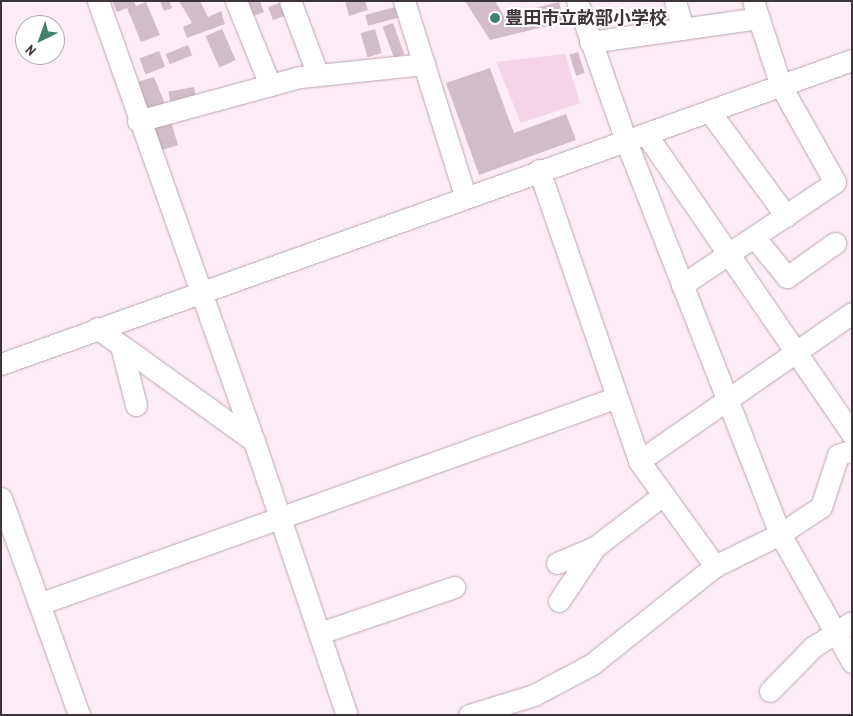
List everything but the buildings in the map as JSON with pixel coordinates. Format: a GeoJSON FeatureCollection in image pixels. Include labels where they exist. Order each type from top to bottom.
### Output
{"type":"FeatureCollection","features":[{"type":"Feature","properties":{"kind":"street"},"geometry":{"type":"LineString","coordinates":[[98,1],[138,121],[283,520],[346,715]]}},
{"type":"Feature","properties":{"kind":"street"},"geometry":{"type":"LineString","coordinates":[[236,1],[270,86]]}},
{"type":"Feature","properties":{"kind":"street"},"geometry":{"type":"LineString","coordinates":[[290,1],[318,75]]}},
{"type":"Feature","properties":{"kind":"street"},"geometry":{"type":"LineString","coordinates":[[404,1],[465,196]]}},
{"type":"Feature","properties":{"kind":"street"},"geometry":{"type":"LineString","coordinates":[[577,1],[590,42],[636,138],[682,285],[780,534],[834,635],[852,662]]}},
{"type":"Feature","properties":{"kind":"street"},"geometry":{"type":"LineString","coordinates":[[675,1],[683,29]]}},
{"type":"Feature","properties":{"kind":"street"},"geometry":{"type":"LineString","coordinates":[[590,42],[683,29],[756,10],[781,86],[835,182],[682,285]]}},
{"type":"Feature","properties":{"kind":"street"},"geometry":{"type":"LineString","coordinates":[[1,364],[199,290],[710,112],[852,60]]}},
{"type":"Feature","properties":{"kind":"street"},"geometry":{"type":"LineString","coordinates":[[138,121],[318,75],[424,64]]}},
{"type":"Feature","properties":{"kind":"street"},"geometry":{"type":"LineString","coordinates":[[710,112],[786,216]]}},
{"type":"Feature","properties":{"kind":"street"},"geometry":{"type":"LineString","coordinates":[[636,138],[727,255],[796,351],[852,434]]}},
{"type":"Feature","properties":{"kind":"street"},"geometry":{"type":"LineString","coordinates":[[539,170],[615,398],[639,461],[714,566]]}},
{"type":"Feature","properties":{"kind":"street"},"geometry":{"type":"LineString","coordinates":[[754,237],[786,277],[835,243]]}},
{"type":"Feature","properties":{"kind":"street"},"geometry":{"type":"LineString","coordinates":[[639,461],[726,398],[852,313]]}},
{"type":"Feature","properties":{"kind":"street"},"geometry":{"type":"LineString","coordinates":[[97,328],[254,441]]}},
{"type":"Feature","properties":{"kind":"street"},"geometry":{"type":"LineString","coordinates":[[121,346],[136,405]]}},
{"type":"Feature","properties":{"kind":"street"},"geometry":{"type":"LineString","coordinates":[[40,604],[283,520],[615,398]]}},
{"type":"Feature","properties":{"kind":"street"},"geometry":{"type":"LineString","coordinates":[[469,715],[534,696],[592,664],[714,566],[780,534],[821,507],[838,455],[852,450]]}},
{"type":"Feature","properties":{"kind":"street"},"geometry":{"type":"LineString","coordinates":[[556,563],[595,547],[663,495]]}},
{"type":"Feature","properties":{"kind":"street"},"geometry":{"type":"LineString","coordinates":[[1,498],[80,715]]}},
{"type":"Feature","properties":{"kind":"street"},"geometry":{"type":"LineString","coordinates":[[559,601],[595,547]]}},
{"type":"Feature","properties":{"kind":"street"},"geometry":{"type":"LineString","coordinates":[[320,633],[454,587]]}},
{"type":"Feature","properties":{"kind":"street"},"geometry":{"type":"LineString","coordinates":[[770,691],[812,647],[852,622]]}},
{"type":"Feature","properties":{"kind":"shaded area"},"geometry":{"type":"Polygon","coordinates":[[[565,54],[580,103],[521,123],[496,62],[565,54]]]}},
{"type":"Feature","properties":{"kind":"place","name":"豊田市立畝部小学校"},"geometry":{"type":"Point","coordinates":[495,18]}}]}
